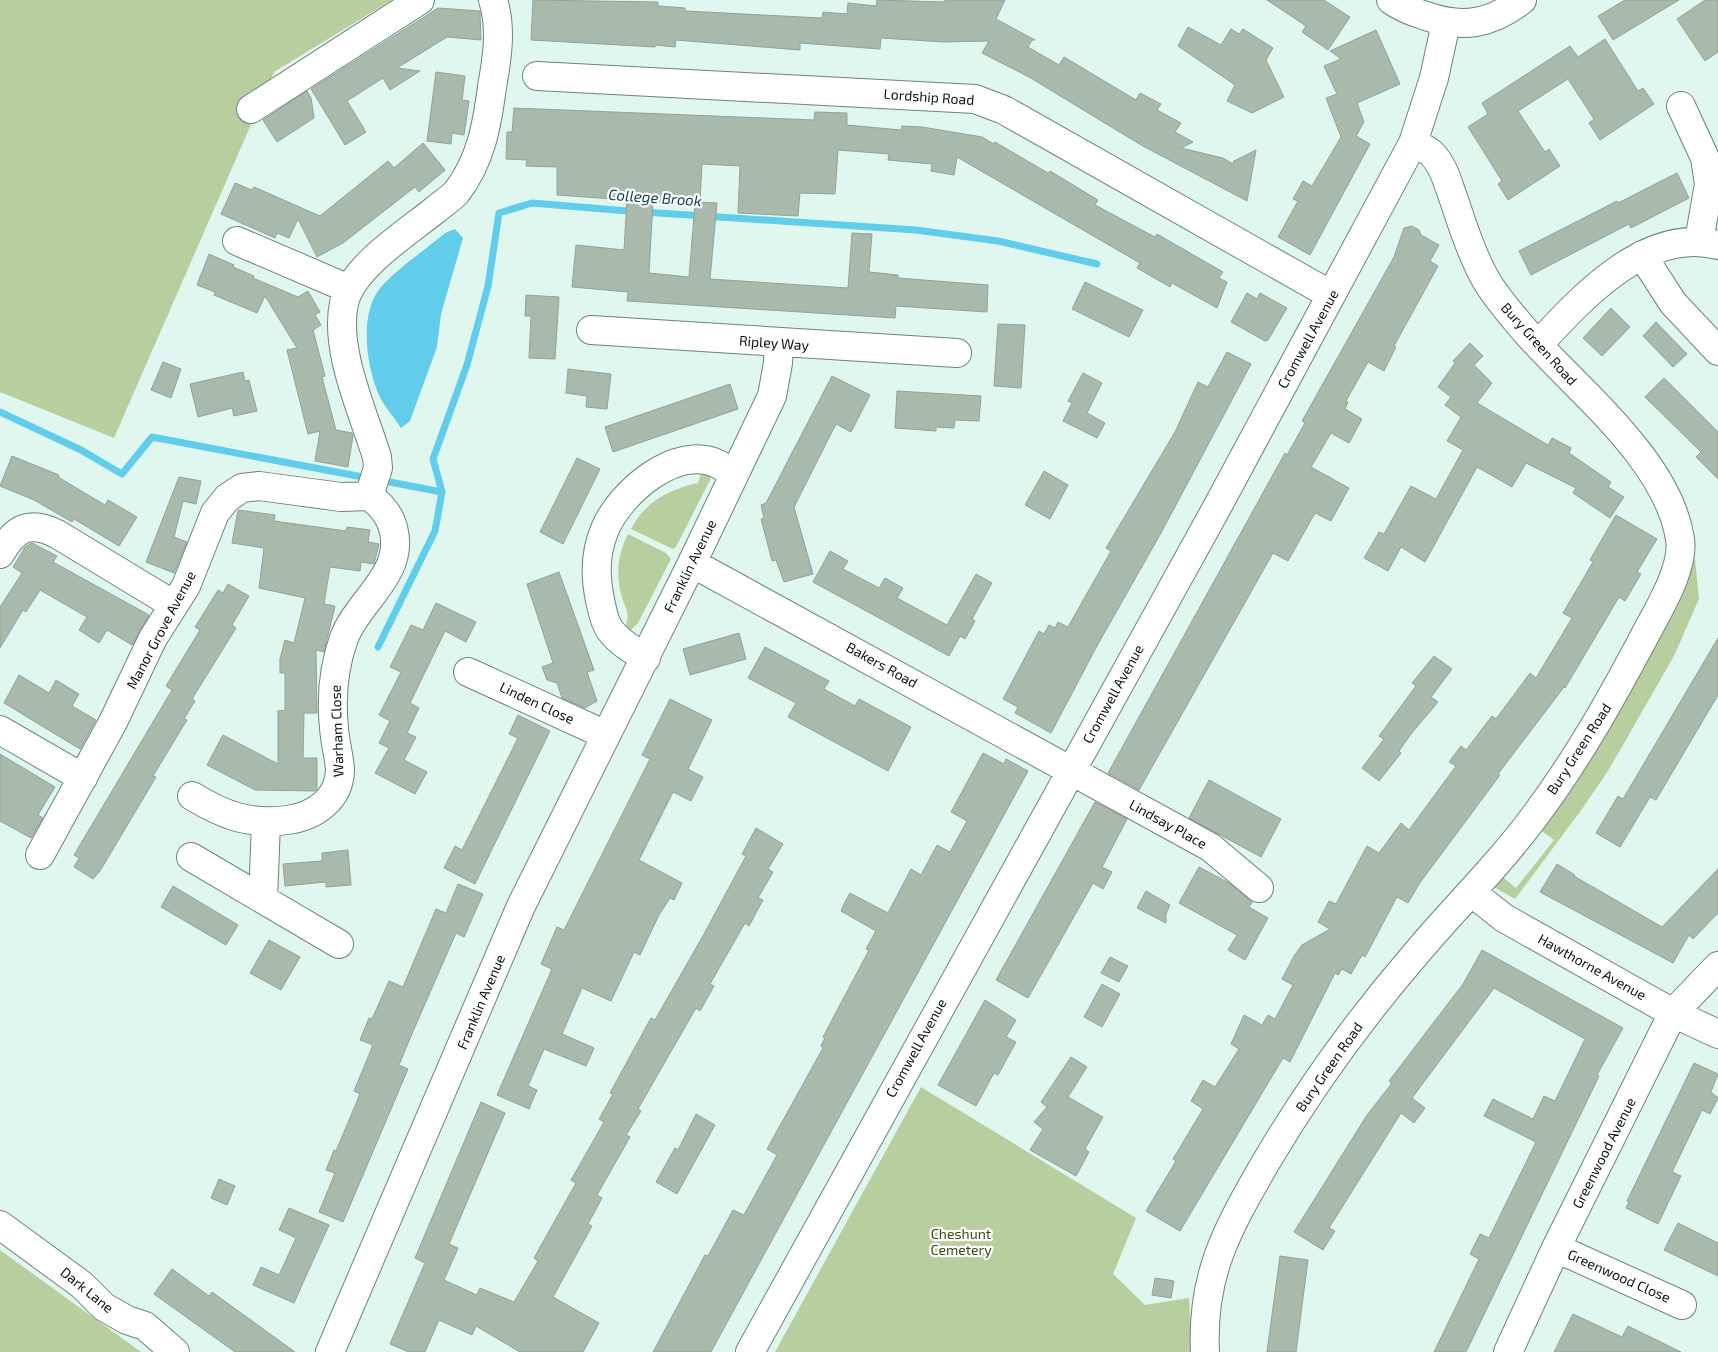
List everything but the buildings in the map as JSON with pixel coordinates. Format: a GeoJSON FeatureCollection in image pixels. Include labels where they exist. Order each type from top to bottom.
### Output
{"type":"FeatureCollection","features":[{"type":"Feature","properties":{"kind":"street"},"geometry":{"type":"LineString","coordinates":[[251,109],[420,0]]}},
{"type":"Feature","properties":{"kind":"street"},"geometry":{"type":"LineString","coordinates":[[372,485],[377,457],[349,376],[343,331],[344,304],[348,289],[364,268],[454,195],[475,162],[487,124],[495,68],[498,38],[493,0]]}},
{"type":"Feature","properties":{"kind":"street"},"geometry":{"type":"LineString","coordinates":[[1391,0],[1401,8],[1446,23],[1467,24],[1505,14],[1522,0]]}},
{"type":"Feature","properties":{"kind":"street","name":"Cromwell Avenue"},"geometry":{"type":"LineString","coordinates":[[750,1352],[1332,295],[1413,143],[1434,78],[1446,23]]}},
{"type":"Feature","properties":{"kind":"street","name":"Lordship Road"},"geometry":{"type":"LineString","coordinates":[[537,76],[974,99],[1004,110],[1332,295]]}},
{"type":"Feature","properties":{"kind":"street"},"geometry":{"type":"LineString","coordinates":[[1538,345],[1599,284],[1642,255],[1685,242],[1709,243],[1709,184],[1704,158],[1681,106]]}},
{"type":"Feature","properties":{"kind":"street","name":"Bury Green Road"},"geometry":{"type":"LineString","coordinates":[[1205,1352],[1205,1312],[1212,1272],[1220,1249],[1281,1136],[1348,1039],[1414,956],[1538,812],[1605,710],[1670,583],[1681,548],[1676,519],[1667,498],[1654,476],[1614,424],[1538,345],[1500,301],[1486,281],[1468,241],[1444,172],[1428,150],[1413,143]]}},
{"type":"Feature","properties":{"kind":"street"},"geometry":{"type":"LineString","coordinates":[[237,241],[348,289]]}},
{"type":"Feature","properties":{"kind":"street"},"geometry":{"type":"LineString","coordinates":[[1642,255],[1673,303],[1718,351]]}},
{"type":"Feature","properties":{"kind":"street","name":"Ripley Way"},"geometry":{"type":"LineString","coordinates":[[591,330],[957,353]]}},
{"type":"Feature","properties":{"kind":"street","name":"Franklin Avenue"},"geometry":{"type":"LineString","coordinates":[[330,1352],[521,906],[646,658],[772,396],[779,343]]}},
{"type":"Feature","properties":{"kind":"street"},"geometry":{"type":"LineString","coordinates":[[646,658],[624,644],[608,628],[597,584],[599,549],[604,530],[630,492],[655,473],[668,467],[680,462],[707,461],[718,464],[734,475]]}},
{"type":"Feature","properties":{"kind":"street","name":"Manor Grove Avenue"},"geometry":{"type":"LineString","coordinates":[[40,855],[113,722],[153,638],[186,586],[215,512],[234,492],[249,486],[334,496],[372,485]]}},
{"type":"Feature","properties":{"kind":"street","name":"Warham Close"},"geometry":{"type":"LineString","coordinates":[[192,796],[238,818],[266,823],[294,819],[319,810],[328,801],[338,782],[340,770],[334,728],[334,700],[341,647],[354,618],[389,570],[396,550],[396,538],[390,517],[378,502],[372,485]]}},
{"type":"Feature","properties":{"kind":"street"},"geometry":{"type":"LineString","coordinates":[[0,554],[8,540],[21,530],[42,528],[57,534],[174,605]]}},
{"type":"Feature","properties":{"kind":"street","name":"Bakers Road"},"geometry":{"type":"LineString","coordinates":[[692,563],[1071,770]]}},
{"type":"Feature","properties":{"kind":"street","name":"Linden Close"},"geometry":{"type":"LineString","coordinates":[[468,672],[606,735]]}},
{"type":"Feature","properties":{"kind":"street"},"geometry":{"type":"LineString","coordinates":[[0,730],[83,778]]}},
{"type":"Feature","properties":{"kind":"street","name":"Lindsay Place"},"geometry":{"type":"LineString","coordinates":[[1071,770],[1210,847],[1259,888]]}},
{"type":"Feature","properties":{"kind":"street"},"geometry":{"type":"LineString","coordinates":[[263,899],[266,823]]}},
{"type":"Feature","properties":{"kind":"street"},"geometry":{"type":"LineString","coordinates":[[191,857],[339,944]]}},
{"type":"Feature","properties":{"kind":"street","name":"Hawthorne Avenue"},"geometry":{"type":"LineString","coordinates":[[1471,892],[1504,918],[1674,1013],[1718,1034]]}},
{"type":"Feature","properties":{"kind":"street","name":"Greenwood Avenue"},"geometry":{"type":"LineString","coordinates":[[1508,1352],[1556,1248],[1674,1013],[1718,966]]}},
{"type":"Feature","properties":{"kind":"street","name":"Dark Lane"},"geometry":{"type":"LineString","coordinates":[[0,1224],[82,1284],[104,1307],[127,1320],[145,1326],[175,1352]]}},
{"type":"Feature","properties":{"kind":"street","name":"Greenwood Close"},"geometry":{"type":"LineString","coordinates":[[1556,1248],[1682,1305]]}},
{"type":"Feature","properties":{"kind":"green space"},"geometry":{"type":"Polygon","coordinates":[[[0,0],[392,0],[274,72],[114,438],[0,392],[0,0]]]}},
{"type":"Feature","properties":{"kind":"green space"},"geometry":{"type":"Polygon","coordinates":[[[703,468],[711,476],[710,480],[676,547],[673,549],[631,529],[643,511],[659,498],[677,489],[698,483],[703,468]]]}},
{"type":"Feature","properties":{"kind":"green space"},"geometry":{"type":"Polygon","coordinates":[[[628,534],[666,553],[671,559],[638,623],[629,632],[625,631],[627,613],[620,590],[618,575],[620,554],[628,534]]]}},
{"type":"Feature","properties":{"kind":"green space"},"geometry":{"type":"Polygon","coordinates":[[[1689,559],[1695,559],[1699,599],[1674,656],[1608,771],[1515,899],[1494,887],[1499,874],[1516,888],[1554,840],[1538,828],[1689,559]]]}},
{"type":"Feature","properties":{"kind":"green space","name":"Cheshunt Cemetery"},"geometry":{"type":"Polygon","coordinates":[[[921,1087],[1136,1218],[1113,1274],[1145,1305],[1189,1298],[1192,1352],[775,1352],[921,1087]]]}},
{"type":"Feature","properties":{"kind":"green space"},"geometry":{"type":"Polygon","coordinates":[[[0,1250],[141,1352],[0,1352],[0,1250]]]}},
{"type":"Feature","properties":{"kind":"water"},"geometry":{"type":"Polygon","coordinates":[[[455,229],[463,238],[441,314],[437,347],[410,421],[401,428],[378,393],[370,368],[367,324],[370,310],[374,298],[388,280],[445,233],[455,229]]]}},
{"type":"Feature","properties":{"kind":"waterway","name":"College Brook"},"geometry":{"type":"LineString","coordinates":[[378,647],[435,531],[442,492],[433,459],[467,365],[488,286],[499,213],[532,203],[916,230],[998,241],[1097,264]]}},
{"type":"Feature","properties":{"kind":"waterway"},"geometry":{"type":"LineString","coordinates":[[0,412],[81,450],[122,474],[152,437],[368,478]]}},
{"type":"Feature","properties":{"kind":"waterway"},"geometry":{"type":"LineString","coordinates":[[379,480],[442,492]]}}]}
